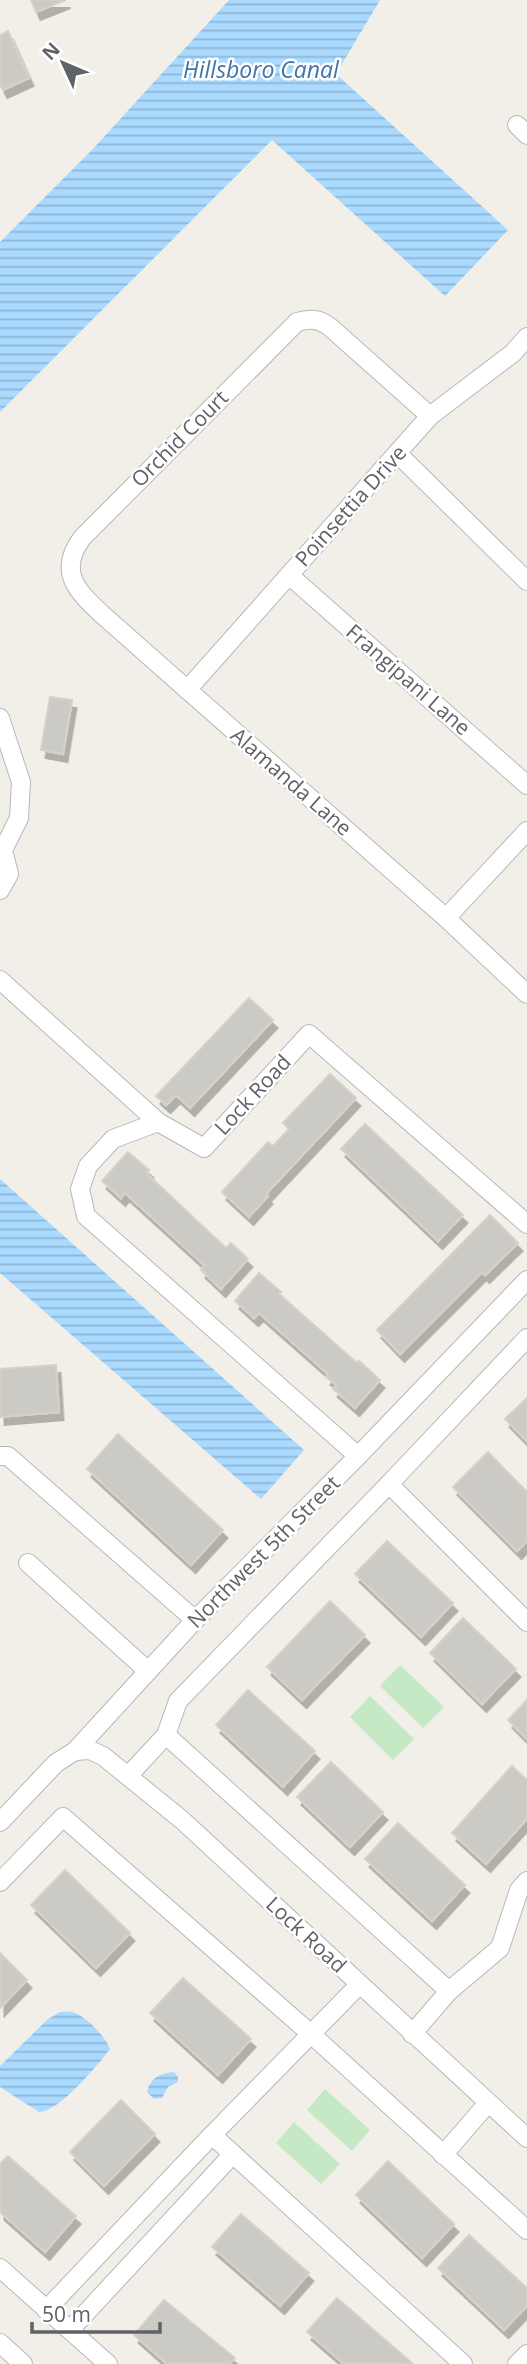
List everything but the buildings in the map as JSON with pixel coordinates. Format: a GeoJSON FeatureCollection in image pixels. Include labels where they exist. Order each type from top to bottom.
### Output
{"type":"FeatureCollection","features":[{"type":"Feature","properties":{"kind":"street","name":"Orchid Court"},"geometry":{"type":"LineString","coordinates":[[71,561],[75,546],[82,538],[297,321],[308,318],[320,320],[330,327],[430,416]]}},
{"type":"Feature","properties":{"kind":"street","name":"Poinsettia Drive"},"geometry":{"type":"LineString","coordinates":[[187,690],[430,416],[513,353],[527,337]]}},
{"type":"Feature","properties":{"kind":"street"},"geometry":{"type":"LineString","coordinates":[[513,353],[527,366]]}},
{"type":"Feature","properties":{"kind":"street"},"geometry":{"type":"LineString","coordinates":[[398,454],[527,581]]}},
{"type":"Feature","properties":{"kind":"street","name":"Alamanda Lane"},"geometry":{"type":"LineString","coordinates":[[71,561],[70,571],[81,594],[446,918],[527,994]]}},
{"type":"Feature","properties":{"kind":"street","name":"Frangipani Lane"},"geometry":{"type":"LineString","coordinates":[[289,575],[527,785]]}},
{"type":"Feature","properties":{"kind":"street"},"geometry":{"type":"LineString","coordinates":[[0,718],[21,782],[19,818],[3,850],[9,874],[0,890]]}},
{"type":"Feature","properties":{"kind":"street"},"geometry":{"type":"LineString","coordinates":[[446,918],[527,831]]}},
{"type":"Feature","properties":{"kind":"street"},"geometry":{"type":"LineString","coordinates":[[0,980],[158,1122],[113,1139],[88,1166],[80,1189],[86,1216],[358,1456]]}},
{"type":"Feature","properties":{"kind":"street","name":"Lock Road"},"geometry":{"type":"LineString","coordinates":[[158,1122],[204,1148],[309,1034],[527,1224]]}},
{"type":"Feature","properties":{"kind":"street","name":"Northwest 5th Street"},"geometry":{"type":"LineString","coordinates":[[0,1822],[56,1763],[75,1751],[195,1620],[527,1280]]}},
{"type":"Feature","properties":{"kind":"street"},"geometry":{"type":"LineString","coordinates":[[128,1776],[166,1735],[178,1701],[527,1338]]}},
{"type":"Feature","properties":{"kind":"street"},"geometry":{"type":"LineString","coordinates":[[0,1456],[8,1456],[195,1620]]}},
{"type":"Feature","properties":{"kind":"street"},"geometry":{"type":"LineString","coordinates":[[389,1484],[527,1622]]}},
{"type":"Feature","properties":{"kind":"street"},"geometry":{"type":"LineString","coordinates":[[28,1563],[148,1671]]}},
{"type":"Feature","properties":{"kind":"street"},"geometry":{"type":"LineString","coordinates":[[166,1735],[449,1991]]}},
{"type":"Feature","properties":{"kind":"street","name":"Lock Road"},"geometry":{"type":"LineString","coordinates":[[75,1751],[96,1752],[182,1820],[527,2138]]}},
{"type":"Feature","properties":{"kind":"street"},"geometry":{"type":"LineString","coordinates":[[0,1882],[63,1817],[311,2034],[527,2230]]}},
{"type":"Feature","properties":{"kind":"street"},"geometry":{"type":"LineString","coordinates":[[412,2034],[449,1991],[500,1948],[519,1890],[527,1881]]}},
{"type":"Feature","properties":{"kind":"street"},"geometry":{"type":"LineString","coordinates":[[46,2310],[359,1985]]}},
{"type":"Feature","properties":{"kind":"street"},"geometry":{"type":"LineString","coordinates":[[443,2155],[488,2103]]}},
{"type":"Feature","properties":{"kind":"street"},"geometry":{"type":"LineString","coordinates":[[212,2135],[463,2364]]}},
{"type":"Feature","properties":{"kind":"street"},"geometry":{"type":"LineString","coordinates":[[71,2330],[233,2154]]}},
{"type":"Feature","properties":{"kind":"street"},"geometry":{"type":"LineString","coordinates":[[0,2268],[108,2364]]}},
{"type":"Feature","properties":{"kind":"street"},"geometry":{"type":"LineString","coordinates":[[0,2343],[23,2364]]}},
{"type":"Feature","properties":{"kind":"street"},"geometry":{"type":"LineString","coordinates":[[517,2364],[527,2354]]}},
{"type":"Feature","properties":{"kind":"green space"},"geometry":{"type":"Polygon","coordinates":[[[400,1665],[444,1707],[423,1728],[380,1686],[400,1665]]]}},
{"type":"Feature","properties":{"kind":"green space"},"geometry":{"type":"Polygon","coordinates":[[[370,1696],[414,1739],[393,1760],[350,1717],[370,1696]]]}},
{"type":"Feature","properties":{"kind":"green space"},"geometry":{"type":"Polygon","coordinates":[[[325,2089],[370,2130],[352,2151],[307,2110],[325,2089]]]}},
{"type":"Feature","properties":{"kind":"green space"},"geometry":{"type":"Polygon","coordinates":[[[294,2122],[340,2164],[321,2184],[276,2143],[294,2122]]]}},
{"type":"Feature","properties":{"kind":"water","name":"Hillsboro Canal"},"geometry":{"type":"Polygon","coordinates":[[[229,0],[380,0],[336,74],[508,230],[445,296],[272,140],[0,412],[0,242],[92,150],[229,0]]]}},
{"type":"Feature","properties":{"kind":"water"},"geometry":{"type":"Polygon","coordinates":[[[0,1179],[304,1450],[261,1499],[0,1273],[0,1179]]]}},
{"type":"Feature","properties":{"kind":"water"},"geometry":{"type":"Polygon","coordinates":[[[60,2012],[72,2012],[83,2017],[100,2033],[110,2049],[67,2096],[47,2110],[39,2112],[0,2087],[0,2066],[48,2019],[60,2012]]]}},
{"type":"Feature","properties":{"kind":"water"},"geometry":{"type":"Polygon","coordinates":[[[174,2072],[178,2082],[168,2087],[162,2098],[154,2099],[147,2092],[155,2078],[174,2072]]]}}]}
